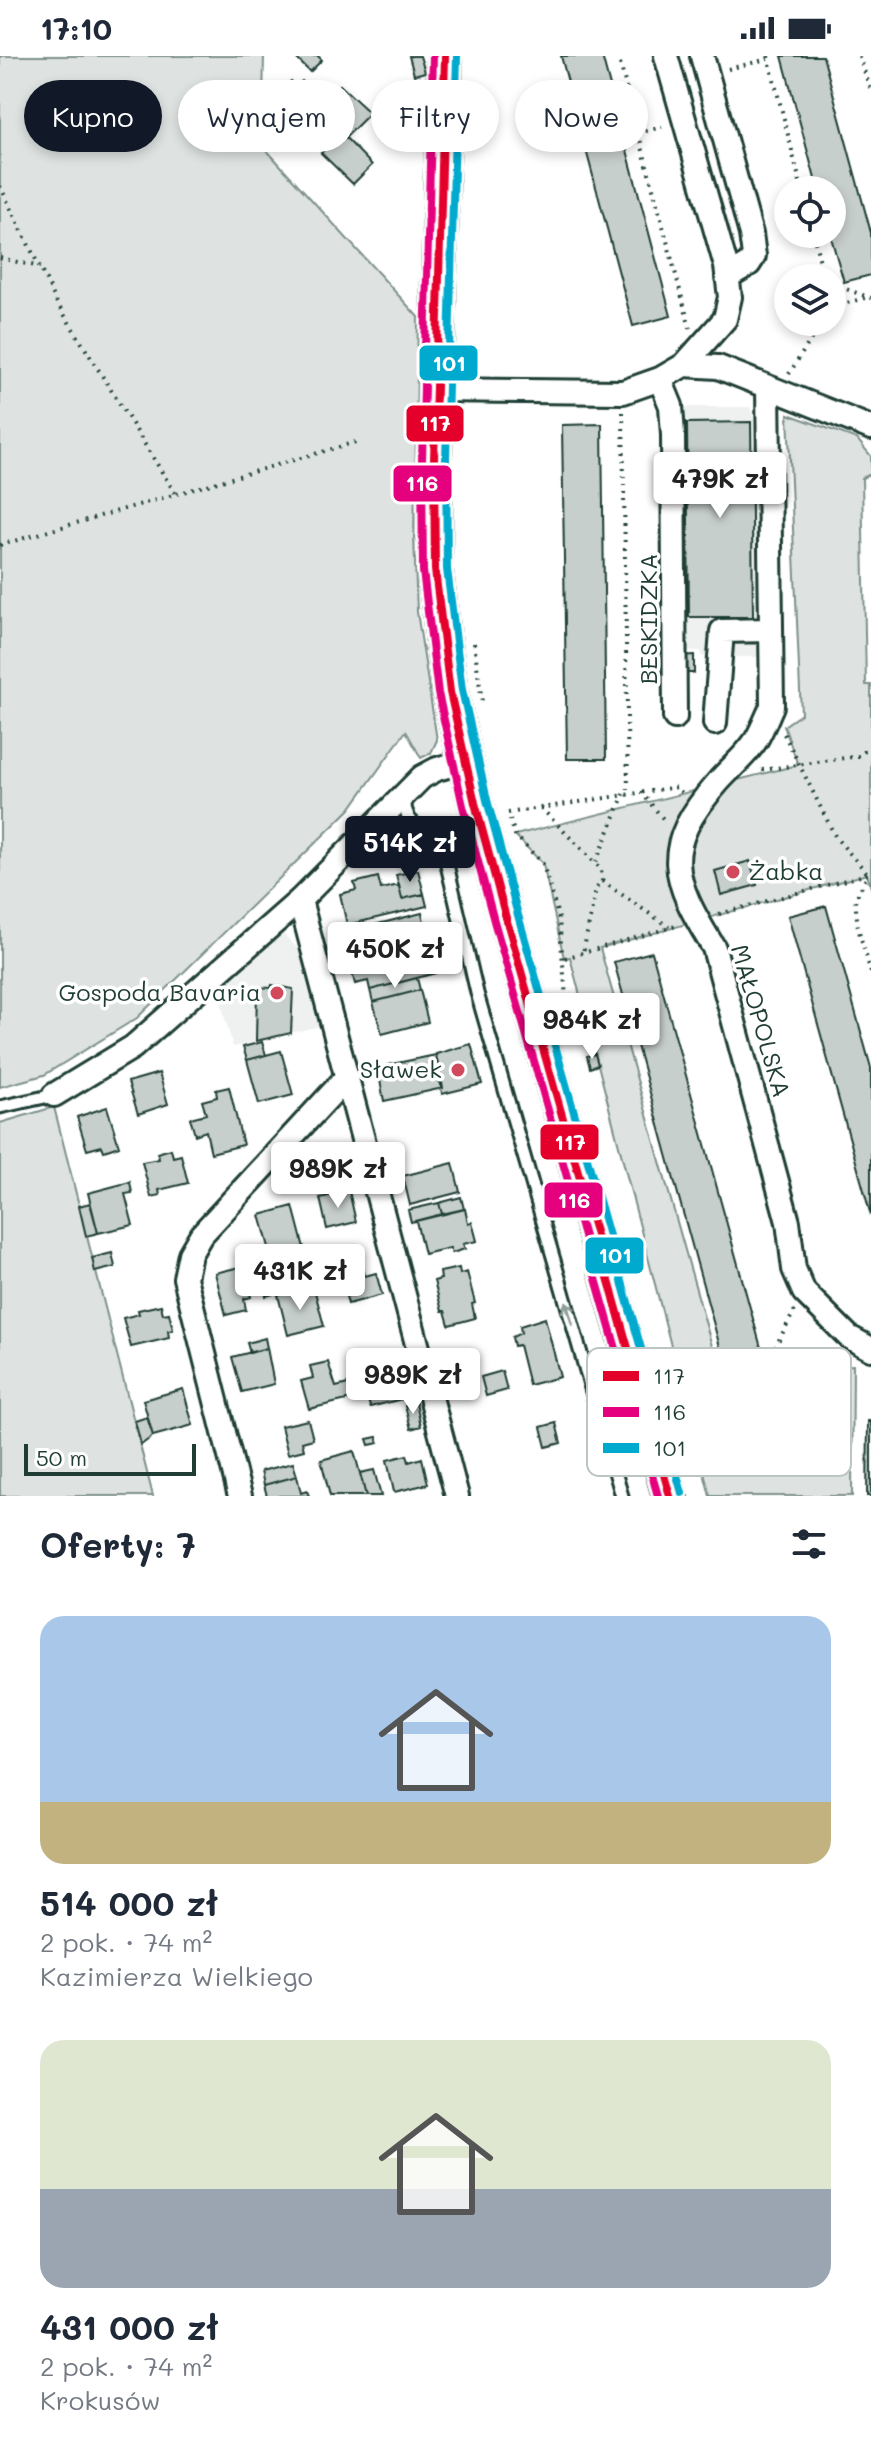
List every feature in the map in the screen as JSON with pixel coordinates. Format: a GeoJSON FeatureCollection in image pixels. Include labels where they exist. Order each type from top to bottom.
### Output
{"type":"FeatureCollection","features":[{"type":"Feature","properties":{"kind":"main road"},"geometry":{"type":"LineString","coordinates":[[445,56],[435,390],[435,570],[448,679],[465,761],[545,1061],[627,1348]]}},
{"type":"Feature","properties":{"kind":"main road"},"geometry":{"type":"LineString","coordinates":[[664,1476],[670,1496]]}},
{"type":"Feature","properties":{"kind":"street"},"geometry":{"type":"LineString","coordinates":[[435,390],[623,392],[660,379],[684,365],[725,319],[730,297],[727,277],[666,56]]}},
{"type":"Feature","properties":{"kind":"street"},"geometry":{"type":"LineString","coordinates":[[702,56],[751,234],[754,256],[749,264],[727,277]]}},
{"type":"Feature","properties":{"kind":"street"},"geometry":{"type":"LineString","coordinates":[[684,365],[718,367],[871,428]]}},
{"type":"Feature","properties":{"kind":"street","name":"BESKIDZKA"},"geometry":{"type":"LineString","coordinates":[[660,379],[671,406],[673,435],[675,717]]}},
{"type":"Feature","properties":{"kind":"street"},"geometry":{"type":"LineString","coordinates":[[772,389],[772,706]]}},
{"type":"Feature","properties":{"kind":"street"},"geometry":{"type":"LineString","coordinates":[[715,723],[722,631],[770,630]]}},
{"type":"Feature","properties":{"kind":"street","name":"MAŁOPOLSKA"},"geometry":{"type":"LineString","coordinates":[[772,706],[756,740],[708,794],[688,823],[677,850],[678,872],[697,920],[714,948],[788,1222],[794,1269],[804,1292],[849,1337],[871,1349]]}},
{"type":"Feature","properties":{"kind":"street"},"geometry":{"type":"LineString","coordinates":[[54,1095],[133,1047],[300,900],[422,777],[465,761]]}},
{"type":"Feature","properties":{"kind":"street"},"geometry":{"type":"LineString","coordinates":[[300,900],[457,1496]]}},
{"type":"Feature","properties":{"kind":"street"},"geometry":{"type":"LineString","coordinates":[[240,1496],[185,1278],[190,1254],[201,1235],[347,1077]]}},
{"type":"Feature","properties":{"kind":"lane"},"geometry":{"type":"LineString","coordinates":[[407,792],[405,808],[409,819],[444,852],[477,993],[587,1375]]}},
{"type":"Feature","properties":{"kind":"lane"},"geometry":{"type":"LineString","coordinates":[[0,1107],[54,1095]]}},
{"type":"Feature","properties":{"kind":"lane"},"geometry":{"type":"LineString","coordinates":[[616,1476],[622,1496]]}},
{"type":"Feature","properties":{"kind":"path"},"geometry":{"type":"LineString","coordinates":[[618,56],[624,80]]}},
{"type":"Feature","properties":{"kind":"path"},"geometry":{"type":"LineString","coordinates":[[768,56],[798,176]]}},
{"type":"Feature","properties":{"kind":"path"},"geometry":{"type":"LineString","coordinates":[[859,56],[871,90]]}},
{"type":"Feature","properties":{"kind":"path"},"geometry":{"type":"LineString","coordinates":[[648,130],[662,127]]}},
{"type":"Feature","properties":{"kind":"path"},"geometry":{"type":"LineString","coordinates":[[643,152],[691,333],[695,326]]}},
{"type":"Feature","properties":{"kind":"path"},"geometry":{"type":"LineString","coordinates":[[0,186],[57,303],[175,493]]}},
{"type":"Feature","properties":{"kind":"path"},"geometry":{"type":"LineString","coordinates":[[0,258],[40,267]]}},
{"type":"Feature","properties":{"kind":"path"},"geometry":{"type":"LineString","coordinates":[[846,289],[869,298]]}},
{"type":"Feature","properties":{"kind":"path"},"geometry":{"type":"LineString","coordinates":[[846,304],[869,298]]}},
{"type":"Feature","properties":{"kind":"path"},"geometry":{"type":"LineString","coordinates":[[772,389],[812,336]]}},
{"type":"Feature","properties":{"kind":"path"},"geometry":{"type":"LineString","coordinates":[[596,863],[626,794],[623,405]]}},
{"type":"Feature","properties":{"kind":"path"},"geometry":{"type":"LineString","coordinates":[[0,545],[356,442]]}},
{"type":"Feature","properties":{"kind":"path"},"geometry":{"type":"LineString","coordinates":[[473,638],[483,705]]}},
{"type":"Feature","properties":{"kind":"path"},"geometry":{"type":"LineString","coordinates":[[772,706],[798,766],[836,838],[869,874]]}},
{"type":"Feature","properties":{"kind":"path"},"geometry":{"type":"LineString","coordinates":[[798,766],[859,756],[871,746]]}},
{"type":"Feature","properties":{"kind":"path"},"geometry":{"type":"LineString","coordinates":[[571,1041],[559,919],[543,864],[515,835],[508,813],[677,787],[697,809]]}},
{"type":"Feature","properties":{"kind":"path"},"geometry":{"type":"LineString","coordinates":[[641,792],[681,841]]}},
{"type":"Feature","properties":{"kind":"path"},"geometry":{"type":"LineString","coordinates":[[541,808],[601,869],[602,881],[596,889],[583,953]]}},
{"type":"Feature","properties":{"kind":"path"},"geometry":{"type":"LineString","coordinates":[[564,958],[869,874]]}},
{"type":"Feature","properties":{"kind":"path"},"geometry":{"type":"LineString","coordinates":[[869,874],[855,900],[858,928],[871,973]]}},
{"type":"Feature","properties":{"kind":"path"},"geometry":{"type":"LineString","coordinates":[[602,881],[669,928]]}},
{"type":"Feature","properties":{"kind":"path"},"geometry":{"type":"LineString","coordinates":[[774,1348],[804,1292]]}},
{"type":"Feature","properties":{"kind":"shaded area"},"geometry":{"type":"Polygon","coordinates":[[[0,56],[264,56],[263,80],[178,80],[178,152],[268,152],[418,317],[414,538],[417,612],[437,740],[431,753],[421,758],[406,731],[350,809],[137,1018],[44,1075],[0,1087],[0,56]]]}},
{"type":"Feature","properties":{"kind":"shaded area"},"geometry":{"type":"Polygon","coordinates":[[[684,407],[750,407],[754,421],[760,657],[702,657],[701,651],[681,651],[676,419],[684,407]]]}},
{"type":"Feature","properties":{"kind":"shaded area"},"geometry":{"type":"Polygon","coordinates":[[[788,414],[857,439],[871,456],[871,474],[862,478],[866,685],[871,685],[871,888],[867,874],[600,948],[713,1348],[672,1348],[570,957],[564,958],[543,864],[515,835],[798,765],[784,726],[801,714],[788,414]]]}},
{"type":"Feature","properties":{"kind":"shaded area"},"geometry":{"type":"Polygon","coordinates":[[[279,929],[301,952],[320,1026],[233,1047],[217,989],[279,929]]]}},
{"type":"Feature","properties":{"kind":"shaded area"},"geometry":{"type":"Polygon","coordinates":[[[54,1107],[153,1496],[0,1496],[0,1123],[54,1107]]]}},
{"type":"Feature","properties":{"kind":"shaded area"},"geometry":{"type":"Polygon","coordinates":[[[853,1365],[852,1496],[710,1496],[705,1476],[851,1476],[853,1365]]]}},
{"type":"Feature","properties":{"kind":"building"},"geometry":{"type":"Polygon","coordinates":[[[294,56],[318,56],[322,60],[310,72],[294,56]]]}},
{"type":"Feature","properties":{"kind":"building"},"geometry":{"type":"Polygon","coordinates":[[[409,56],[420,56],[425,72],[414,75],[409,56]]]}},
{"type":"Feature","properties":{"kind":"building"},"geometry":{"type":"Polygon","coordinates":[[[561,56],[602,56],[608,80],[567,80],[561,56]]]}},
{"type":"Feature","properties":{"kind":"building"},"geometry":{"type":"Polygon","coordinates":[[[782,56],[823,56],[871,233],[871,275],[846,281],[846,264],[839,264],[834,248],[846,248],[846,176],[814,176],[782,56]]]}},
{"type":"Feature","properties":{"kind":"building"},"geometry":{"type":"Polygon","coordinates":[[[355,99],[370,113],[355,128],[355,99]]]}},
{"type":"Feature","properties":{"kind":"building"},"geometry":{"type":"Polygon","coordinates":[[[355,147],[372,165],[353,184],[321,153],[355,152],[355,147]]]}},
{"type":"Feature","properties":{"kind":"building"},"geometry":{"type":"Polygon","coordinates":[[[587,152],[627,152],[671,316],[633,326],[587,152]]]}},
{"type":"Feature","properties":{"kind":"building"},"geometry":{"type":"Polygon","coordinates":[[[751,422],[753,617],[689,617],[687,423],[751,422]]]}},
{"type":"Feature","properties":{"kind":"building"},"geometry":{"type":"Polygon","coordinates":[[[602,424],[606,759],[567,759],[562,425],[602,424]]]}},
{"type":"Feature","properties":{"kind":"building"},"geometry":{"type":"Polygon","coordinates":[[[694,655],[694,673],[677,673],[676,656],[694,655]]]}},
{"type":"Feature","properties":{"kind":"building"},"geometry":{"type":"Polygon","coordinates":[[[750,861],[757,885],[721,895],[715,871],[750,861]]]}},
{"type":"Feature","properties":{"kind":"building"},"geometry":{"type":"Polygon","coordinates":[[[418,870],[424,894],[402,899],[396,875],[418,870]]]}},
{"type":"Feature","properties":{"kind":"building"},"geometry":{"type":"Polygon","coordinates":[[[378,877],[381,889],[399,885],[402,899],[424,894],[427,906],[347,925],[340,894],[356,890],[354,883],[378,877]]]}},
{"type":"Feature","properties":{"kind":"building"},"geometry":{"type":"Polygon","coordinates":[[[826,906],[871,1068],[871,1216],[788,916],[826,906]]]}},
{"type":"Feature","properties":{"kind":"building"},"geometry":{"type":"Polygon","coordinates":[[[422,913],[436,973],[370,990],[368,981],[355,984],[342,933],[422,913]]]}},
{"type":"Feature","properties":{"kind":"building"},"geometry":{"type":"Polygon","coordinates":[[[652,952],[761,1348],[720,1348],[614,962],[652,952]]]}},
{"type":"Feature","properties":{"kind":"building"},"geometry":{"type":"Polygon","coordinates":[[[417,978],[420,990],[373,1002],[370,990],[417,978]]]}},
{"type":"Feature","properties":{"kind":"building"},"geometry":{"type":"Polygon","coordinates":[[[272,985],[293,989],[291,1033],[256,1041],[257,987],[271,988],[272,985]]]}},
{"type":"Feature","properties":{"kind":"building"},"geometry":{"type":"Polygon","coordinates":[[[420,990],[428,1022],[382,1034],[373,1002],[420,990]]]}},
{"type":"Feature","properties":{"kind":"building"},"geometry":{"type":"Polygon","coordinates":[[[262,1042],[266,1055],[247,1060],[243,1047],[262,1042]]]}},
{"type":"Feature","properties":{"kind":"building","name":"Sławek"},"geometry":{"type":"Polygon","coordinates":[[[471,1044],[482,1084],[442,1094],[436,1054],[471,1044]]]}},
{"type":"Feature","properties":{"kind":"building"},"geometry":{"type":"Polygon","coordinates":[[[281,1051],[293,1095],[259,1104],[247,1060],[281,1051]]]}},
{"type":"Feature","properties":{"kind":"building"},"geometry":{"type":"Polygon","coordinates":[[[595,1054],[598,1065],[590,1068],[587,1056],[595,1054]]]}},
{"type":"Feature","properties":{"kind":"building"},"geometry":{"type":"Polygon","coordinates":[[[436,1055],[443,1088],[384,1101],[379,1075],[389,1073],[387,1065],[436,1055]]]}},
{"type":"Feature","properties":{"kind":"building"},"geometry":{"type":"Polygon","coordinates":[[[159,1073],[168,1104],[138,1114],[128,1082],[159,1073]]]}},
{"type":"Feature","properties":{"kind":"building"},"geometry":{"type":"Polygon","coordinates":[[[229,1087],[243,1145],[211,1153],[206,1131],[195,1135],[190,1118],[206,1114],[202,1101],[217,1097],[216,1090],[229,1087]]]}},
{"type":"Feature","properties":{"kind":"building"},"geometry":{"type":"Polygon","coordinates":[[[107,1107],[119,1146],[104,1151],[102,1146],[87,1150],[77,1117],[107,1107]]]}},
{"type":"Feature","properties":{"kind":"building"},"geometry":{"type":"Polygon","coordinates":[[[171,1149],[173,1157],[181,1155],[188,1183],[159,1190],[160,1195],[151,1197],[142,1162],[159,1159],[157,1153],[171,1149]]]}},
{"type":"Feature","properties":{"kind":"building"},"geometry":{"type":"Polygon","coordinates":[[[453,1163],[460,1192],[410,1205],[403,1176],[453,1163]]]}},
{"type":"Feature","properties":{"kind":"building"},"geometry":{"type":"Polygon","coordinates":[[[130,1182],[132,1193],[125,1194],[133,1225],[98,1233],[88,1193],[130,1182]]]}},
{"type":"Feature","properties":{"kind":"building"},"geometry":{"type":"Polygon","coordinates":[[[349,1191],[356,1222],[327,1229],[320,1198],[349,1191]]]}},
{"type":"Feature","properties":{"kind":"building"},"geometry":{"type":"Polygon","coordinates":[[[461,1197],[464,1209],[442,1214],[439,1203],[461,1197]]]}},
{"type":"Feature","properties":{"kind":"building"},"geometry":{"type":"Polygon","coordinates":[[[90,1203],[98,1233],[86,1236],[79,1206],[90,1203]]]}},
{"type":"Feature","properties":{"kind":"building"},"geometry":{"type":"Polygon","coordinates":[[[439,1203],[442,1214],[411,1222],[408,1210],[439,1203]]]}},
{"type":"Feature","properties":{"kind":"building"},"geometry":{"type":"Polygon","coordinates":[[[293,1206],[304,1248],[272,1258],[260,1215],[293,1206]]]}},
{"type":"Feature","properties":{"kind":"building"},"geometry":{"type":"Polygon","coordinates":[[[465,1209],[477,1241],[463,1244],[465,1249],[452,1253],[450,1248],[424,1254],[416,1221],[465,1209]]]}},
{"type":"Feature","properties":{"kind":"building"},"geometry":{"type":"Polygon","coordinates":[[[320,1252],[323,1263],[305,1267],[303,1256],[320,1252]]]}},
{"type":"Feature","properties":{"kind":"building"},"geometry":{"type":"Polygon","coordinates":[[[112,1253],[115,1267],[95,1272],[92,1258],[112,1253]]]}},
{"type":"Feature","properties":{"kind":"building"},"geometry":{"type":"Polygon","coordinates":[[[360,1256],[365,1276],[376,1273],[382,1295],[348,1304],[337,1261],[360,1256]]]}},
{"type":"Feature","properties":{"kind":"building"},"geometry":{"type":"Polygon","coordinates":[[[244,1266],[251,1297],[244,1299],[246,1310],[226,1315],[215,1273],[244,1266]]]}},
{"type":"Feature","properties":{"kind":"building"},"geometry":{"type":"Polygon","coordinates":[[[459,1268],[460,1274],[467,1272],[475,1303],[472,1304],[475,1318],[449,1325],[434,1281],[441,1279],[440,1272],[459,1268]]]}},
{"type":"Feature","properties":{"kind":"building"},"geometry":{"type":"Polygon","coordinates":[[[271,1284],[273,1294],[266,1296],[264,1286],[271,1284]]]}},
{"type":"Feature","properties":{"kind":"building"},"geometry":{"type":"Polygon","coordinates":[[[300,1289],[301,1295],[315,1292],[324,1326],[288,1335],[278,1295],[300,1289]]]}},
{"type":"Feature","properties":{"kind":"building"},"geometry":{"type":"Polygon","coordinates":[[[161,1305],[163,1314],[169,1313],[173,1330],[168,1331],[169,1338],[131,1347],[123,1318],[139,1314],[138,1310],[161,1305]]]}},
{"type":"Feature","properties":{"kind":"building"},"geometry":{"type":"Polygon","coordinates":[[[545,1318],[560,1377],[529,1385],[519,1345],[514,1346],[512,1337],[521,1333],[520,1326],[545,1318]]]}},
{"type":"Feature","properties":{"kind":"building"},"geometry":{"type":"Polygon","coordinates":[[[265,1338],[267,1348],[250,1353],[247,1343],[265,1338]]]}},
{"type":"Feature","properties":{"kind":"building"},"geometry":{"type":"Polygon","coordinates":[[[267,1348],[274,1384],[242,1392],[232,1357],[267,1348]]]}},
{"type":"Feature","properties":{"kind":"building"},"geometry":{"type":"Polygon","coordinates":[[[328,1362],[336,1387],[352,1383],[355,1398],[309,1409],[301,1381],[313,1378],[310,1366],[328,1362]]]}},
{"type":"Feature","properties":{"kind":"building"},"geometry":{"type":"Polygon","coordinates":[[[400,1363],[401,1369],[395,1371],[402,1399],[370,1407],[361,1374],[400,1363]]]}},
{"type":"Feature","properties":{"kind":"building"},"geometry":{"type":"Polygon","coordinates":[[[502,1371],[507,1390],[486,1396],[481,1377],[502,1371]]]}},
{"type":"Feature","properties":{"kind":"building"},"geometry":{"type":"Polygon","coordinates":[[[183,1389],[193,1425],[153,1436],[143,1400],[183,1389]]]}},
{"type":"Feature","properties":{"kind":"building"},"geometry":{"type":"Polygon","coordinates":[[[416,1403],[421,1426],[411,1429],[405,1406],[416,1403]]]}},
{"type":"Feature","properties":{"kind":"building"},"geometry":{"type":"Polygon","coordinates":[[[147,1417],[153,1436],[141,1445],[135,1421],[147,1417]]]}},
{"type":"Feature","properties":{"kind":"building"},"geometry":{"type":"Polygon","coordinates":[[[308,1420],[313,1439],[302,1442],[304,1450],[288,1454],[281,1426],[308,1420]]]}},
{"type":"Feature","properties":{"kind":"building"},"geometry":{"type":"Polygon","coordinates":[[[868,1421],[871,1421],[871,1496],[867,1496],[868,1421]]]}},
{"type":"Feature","properties":{"kind":"building"},"geometry":{"type":"Polygon","coordinates":[[[556,1423],[561,1443],[546,1447],[541,1427],[556,1423]]]}},
{"type":"Feature","properties":{"kind":"building"},"geometry":{"type":"Polygon","coordinates":[[[377,1437],[379,1443],[369,1445],[367,1439],[377,1437]]]}},
{"type":"Feature","properties":{"kind":"building"},"geometry":{"type":"Polygon","coordinates":[[[354,1451],[366,1496],[330,1496],[321,1460],[354,1451]]]}},
{"type":"Feature","properties":{"kind":"building"},"geometry":{"type":"Polygon","coordinates":[[[407,1455],[409,1462],[422,1458],[428,1484],[394,1492],[387,1460],[407,1455]]]}},
{"type":"Feature","properties":{"kind":"building"},"geometry":{"type":"Polygon","coordinates":[[[293,1463],[297,1476],[264,1485],[261,1471],[293,1463]]]}},
{"type":"Feature","properties":{"kind":"building"},"geometry":{"type":"Polygon","coordinates":[[[374,1470],[381,1496],[366,1496],[360,1473],[374,1470]]]}},
{"type":"Feature","properties":{"kind":"building"},"geometry":{"type":"Polygon","coordinates":[[[297,1476],[301,1493],[307,1491],[309,1496],[267,1496],[264,1485],[297,1476]]]}},
{"type":"Feature","properties":{"kind":"transit line","name":"116"},"geometry":{"type":"LineString","coordinates":[[433,56],[422,460],[423,571],[438,693],[463,806],[494,921],[616,1348]]}},
{"type":"Feature","properties":{"kind":"transit line","name":"117"},"geometry":{"type":"LineString","coordinates":[[445,56],[434,460],[435,570],[450,692],[475,803],[506,918],[628,1348]]}},
{"type":"Feature","properties":{"kind":"transit line","name":"101"},"geometry":{"type":"LineString","coordinates":[[457,56],[446,460],[447,569],[462,690],[518,915],[641,1348]]}},
{"type":"Feature","properties":{"kind":"transit line","name":"116"},"geometry":{"type":"LineString","coordinates":[[652,1476],[658,1496]]}},
{"type":"Feature","properties":{"kind":"transit line","name":"117"},"geometry":{"type":"LineString","coordinates":[[664,1476],[670,1496]]}},
{"type":"Feature","properties":{"kind":"transit line","name":"101"},"geometry":{"type":"LineString","coordinates":[[677,1476],[682,1493]]}},
{"type":"Feature","properties":{"kind":"place","name":"Żabka"},"geometry":{"type":"Point","coordinates":[733,872]}},
{"type":"Feature","properties":{"kind":"place","name":"Gospoda Bavaria"},"geometry":{"type":"Point","coordinates":[277,993]}},
{"type":"Feature","properties":{"kind":"place","name":"Sławek"},"geometry":{"type":"Point","coordinates":[458,1070]}}]}
